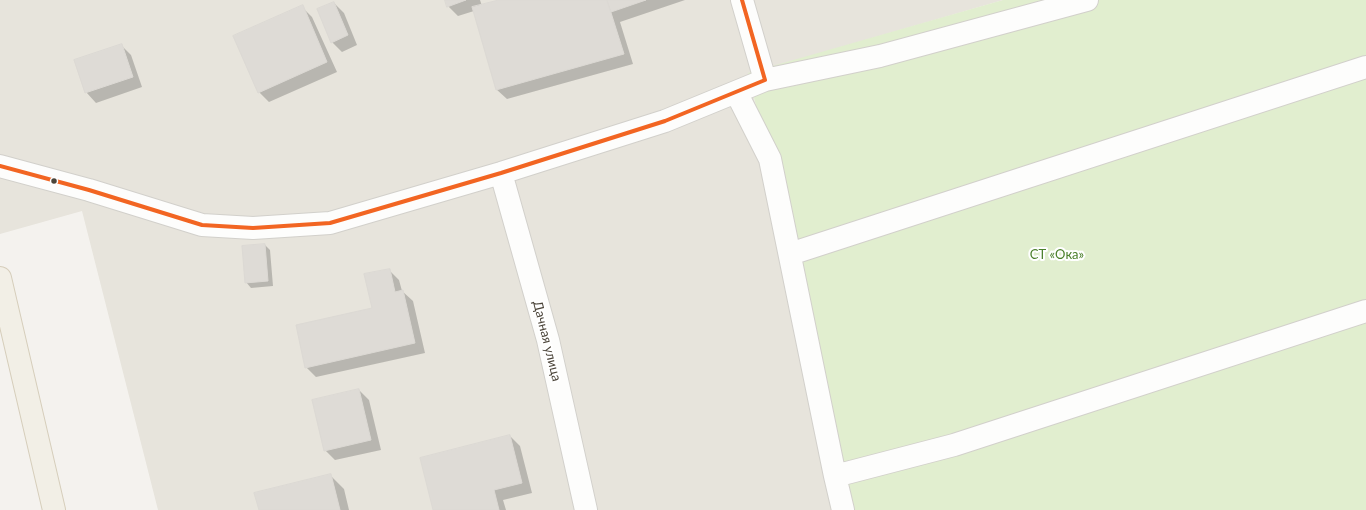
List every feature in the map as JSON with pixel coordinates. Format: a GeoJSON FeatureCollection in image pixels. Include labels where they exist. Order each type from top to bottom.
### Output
{"type":"FeatureCollection","features":[{"type":"Feature","properties":{"kind":"main road"},"geometry":{"type":"LineString","coordinates":[[0,278],[54,510]]}},
{"type":"Feature","properties":{"kind":"street"},"geometry":{"type":"LineString","coordinates":[[742,0],[765,80]]}},
{"type":"Feature","properties":{"kind":"street"},"geometry":{"type":"LineString","coordinates":[[0,166],[89,190],[202,225],[253,228],[330,223],[501,173],[664,121],[765,80],[880,56],[1087,0]]}},
{"type":"Feature","properties":{"kind":"street"},"geometry":{"type":"LineString","coordinates":[[790,254],[1366,67]]}},
{"type":"Feature","properties":{"kind":"street"},"geometry":{"type":"LineString","coordinates":[[736,92],[770,159],[843,510]]}},
{"type":"Feature","properties":{"kind":"street","name":"Дачная улица"},"geometry":{"type":"LineString","coordinates":[[501,173],[548,340],[586,510]]}},
{"type":"Feature","properties":{"kind":"street"},"geometry":{"type":"LineString","coordinates":[[835,476],[954,445],[1366,311]]}},
{"type":"Feature","properties":{"kind":"shaded area"},"geometry":{"type":"Polygon","coordinates":[[[0,0],[1003,0],[748,74],[854,510],[158,510],[82,211],[0,234],[0,0]]]}},
{"type":"Feature","properties":{"kind":"green space","name":"СТ «Ока»"},"geometry":{"type":"Polygon","coordinates":[[[1003,0],[1366,0],[1366,510],[854,510],[748,73],[1003,0]]]}},
{"type":"Feature","properties":{"kind":"building"},"geometry":{"type":"Polygon","coordinates":[[[445,0],[466,0],[447,7],[445,0]]]}},
{"type":"Feature","properties":{"kind":"building"},"geometry":{"type":"Polygon","coordinates":[[[499,0],[607,0],[624,54],[496,90],[472,7],[499,0]]]}},
{"type":"Feature","properties":{"kind":"building"},"geometry":{"type":"Polygon","coordinates":[[[607,0],[646,0],[611,12],[607,0]]]}},
{"type":"Feature","properties":{"kind":"building"},"geometry":{"type":"Polygon","coordinates":[[[334,2],[348,35],[331,43],[317,9],[334,2]]]}},
{"type":"Feature","properties":{"kind":"building"},"geometry":{"type":"Polygon","coordinates":[[[303,5],[327,62],[258,93],[233,36],[303,5]]]}},
{"type":"Feature","properties":{"kind":"building"},"geometry":{"type":"Polygon","coordinates":[[[122,44],[133,77],[85,93],[74,60],[122,44]]]}},
{"type":"Feature","properties":{"kind":"building"},"geometry":{"type":"Polygon","coordinates":[[[265,244],[268,281],[245,283],[242,246],[265,244]]]}},
{"type":"Feature","properties":{"kind":"building"},"geometry":{"type":"Polygon","coordinates":[[[390,269],[395,292],[403,290],[415,343],[305,368],[296,325],[372,308],[364,274],[390,269]]]}},
{"type":"Feature","properties":{"kind":"building"},"geometry":{"type":"Polygon","coordinates":[[[359,389],[371,440],[324,451],[312,400],[359,389]]]}},
{"type":"Feature","properties":{"kind":"building"},"geometry":{"type":"Polygon","coordinates":[[[510,435],[522,483],[494,490],[499,510],[433,510],[420,458],[510,435]]]}},
{"type":"Feature","properties":{"kind":"building"},"geometry":{"type":"Polygon","coordinates":[[[331,474],[340,510],[259,510],[254,493],[331,474]]]}},
{"type":"Feature","properties":{"kind":"transit line"},"geometry":{"type":"LineString","coordinates":[[0,166],[89,190],[202,225],[253,228],[330,223],[501,173],[665,121],[765,80],[742,0]]}}]}
